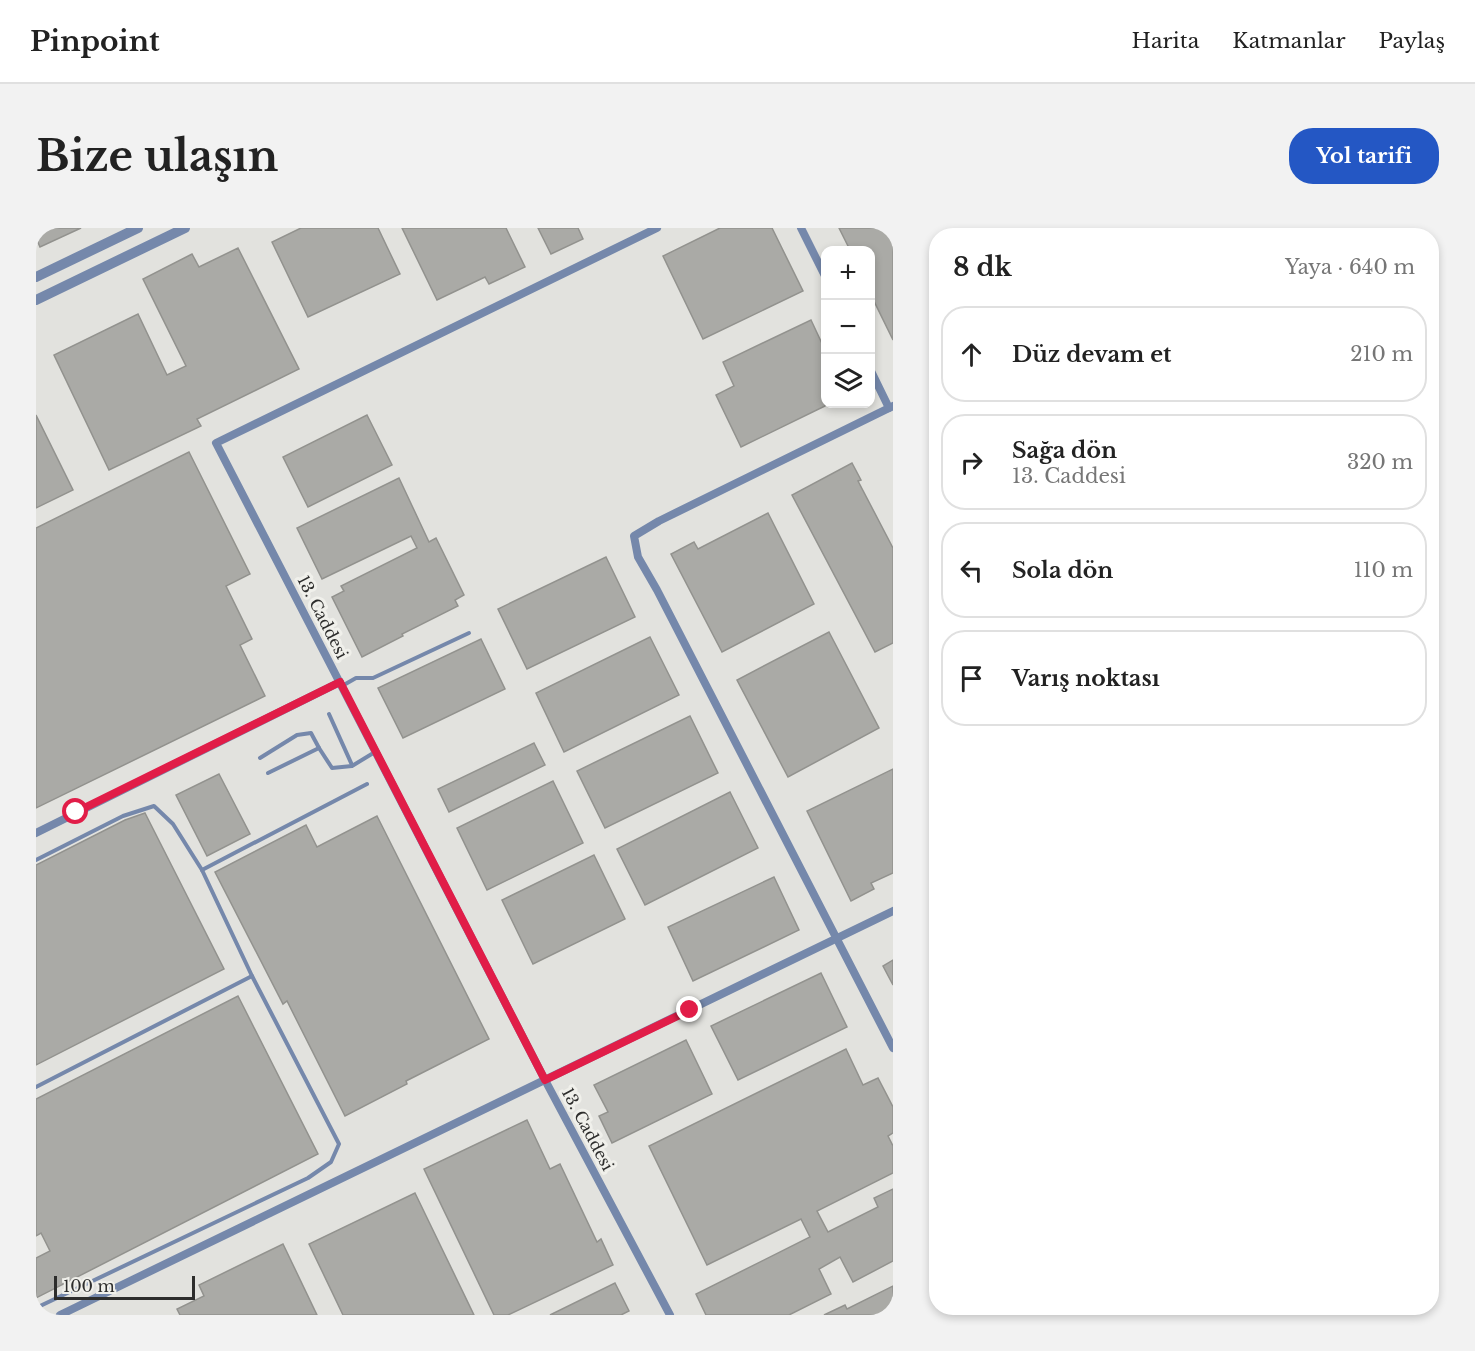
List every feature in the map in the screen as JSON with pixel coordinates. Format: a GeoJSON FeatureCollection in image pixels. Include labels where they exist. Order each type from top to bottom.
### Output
{"type":"FeatureCollection","features":[{"type":"Feature","properties":{"kind":"street"},"geometry":{"type":"LineString","coordinates":[[36,277],[138,228]]}},
{"type":"Feature","properties":{"kind":"street"},"geometry":{"type":"LineString","coordinates":[[36,300],[185,228]]}},
{"type":"Feature","properties":{"kind":"street","name":"13. Caddesi"},"geometry":{"type":"LineString","coordinates":[[657,228],[216,443],[545,1080],[670,1315]]}},
{"type":"Feature","properties":{"kind":"street"},"geometry":{"type":"LineString","coordinates":[[801,228],[821,270]]}},
{"type":"Feature","properties":{"kind":"street"},"geometry":{"type":"LineString","coordinates":[[875,378],[891,407],[659,521],[634,536],[638,557],[893,1048]]}},
{"type":"Feature","properties":{"kind":"street"},"geometry":{"type":"LineString","coordinates":[[36,832],[341,684]]}},
{"type":"Feature","properties":{"kind":"street"},"geometry":{"type":"LineString","coordinates":[[60,1315],[893,911]]}},
{"type":"Feature","properties":{"kind":"lane"},"geometry":{"type":"LineString","coordinates":[[341,684],[356,678],[373,678],[469,633]]}},
{"type":"Feature","properties":{"kind":"lane"},"geometry":{"type":"LineString","coordinates":[[329,714],[352,766]]}},
{"type":"Feature","properties":{"kind":"lane"},"geometry":{"type":"LineString","coordinates":[[260,758],[297,735],[311,734],[332,768],[352,766],[376,752]]}},
{"type":"Feature","properties":{"kind":"lane"},"geometry":{"type":"LineString","coordinates":[[268,773],[319,748]]}},
{"type":"Feature","properties":{"kind":"lane"},"geometry":{"type":"LineString","coordinates":[[202,870],[368,784]]}},
{"type":"Feature","properties":{"kind":"lane"},"geometry":{"type":"LineString","coordinates":[[36,860],[123,816],[154,806],[173,824],[202,870],[252,976],[339,1144],[331,1162],[308,1178],[36,1308]]}},
{"type":"Feature","properties":{"kind":"lane"},"geometry":{"type":"LineString","coordinates":[[36,1087],[252,976]]}},
{"type":"Feature","properties":{"kind":"building"},"geometry":{"type":"Polygon","coordinates":[[[36,228],[81,228],[40,247],[36,238],[36,228]]]}},
{"type":"Feature","properties":{"kind":"building"},"geometry":{"type":"Polygon","coordinates":[[[301,228],[378,228],[400,274],[308,317],[272,242],[301,228]]]}},
{"type":"Feature","properties":{"kind":"building"},"geometry":{"type":"Polygon","coordinates":[[[402,228],[506,228],[525,267],[489,284],[485,277],[437,300],[402,228]]]}},
{"type":"Feature","properties":{"kind":"building"},"geometry":{"type":"Polygon","coordinates":[[[538,228],[578,228],[583,239],[551,254],[538,228]]]}},
{"type":"Feature","properties":{"kind":"building"},"geometry":{"type":"Polygon","coordinates":[[[720,228],[772,228],[803,291],[703,339],[663,256],[720,228]]]}},
{"type":"Feature","properties":{"kind":"building"},"geometry":{"type":"Polygon","coordinates":[[[839,228],[893,228],[893,340],[875,303],[875,246],[848,246],[839,228]]]}},
{"type":"Feature","properties":{"kind":"building"},"geometry":{"type":"Polygon","coordinates":[[[238,248],[299,369],[197,419],[201,426],[109,470],[54,355],[138,314],[167,375],[186,366],[143,279],[192,254],[199,267],[238,248]]]}},
{"type":"Feature","properties":{"kind":"building"},"geometry":{"type":"Polygon","coordinates":[[[811,320],[821,341],[821,408],[741,447],[716,395],[734,386],[723,362],[811,320]]]}},
{"type":"Feature","properties":{"kind":"building"},"geometry":{"type":"Polygon","coordinates":[[[36,415],[73,490],[36,508],[36,415]]]}},
{"type":"Feature","properties":{"kind":"building"},"geometry":{"type":"Polygon","coordinates":[[[367,415],[392,465],[308,507],[283,457],[367,415]]]}},
{"type":"Feature","properties":{"kind":"building"},"geometry":{"type":"Polygon","coordinates":[[[189,452],[250,574],[226,586],[252,639],[240,645],[265,696],[36,808],[36,528],[189,452]]]}},
{"type":"Feature","properties":{"kind":"building"},"geometry":{"type":"Polygon","coordinates":[[[852,463],[861,480],[858,481],[893,548],[893,643],[875,652],[792,495],[852,463]]]}},
{"type":"Feature","properties":{"kind":"building"},"geometry":{"type":"Polygon","coordinates":[[[399,478],[429,542],[436,538],[464,595],[455,600],[458,606],[362,657],[332,597],[344,591],[341,586],[417,548],[411,536],[322,579],[297,528],[399,478]]]}},
{"type":"Feature","properties":{"kind":"building"},"geometry":{"type":"Polygon","coordinates":[[[768,513],[814,604],[722,652],[671,554],[694,542],[698,549],[768,513]]]}},
{"type":"Feature","properties":{"kind":"building"},"geometry":{"type":"Polygon","coordinates":[[[606,557],[635,617],[527,669],[498,609],[606,557]]]}},
{"type":"Feature","properties":{"kind":"building"},"geometry":{"type":"Polygon","coordinates":[[[829,632],[879,728],[788,777],[737,680],[829,632]]]}},
{"type":"Feature","properties":{"kind":"building"},"geometry":{"type":"Polygon","coordinates":[[[650,637],[679,695],[564,752],[536,693],[650,637]]]}},
{"type":"Feature","properties":{"kind":"building"},"geometry":{"type":"Polygon","coordinates":[[[481,639],[505,689],[403,738],[378,688],[481,639]]]}},
{"type":"Feature","properties":{"kind":"building"},"geometry":{"type":"Polygon","coordinates":[[[690,716],[718,773],[605,828],[577,771],[690,716]]]}},
{"type":"Feature","properties":{"kind":"building"},"geometry":{"type":"Polygon","coordinates":[[[534,743],[545,765],[449,812],[438,789],[534,743]]]}},
{"type":"Feature","properties":{"kind":"building"},"geometry":{"type":"Polygon","coordinates":[[[893,769],[893,873],[871,883],[874,889],[851,901],[807,811],[893,769]]]}},
{"type":"Feature","properties":{"kind":"building"},"geometry":{"type":"Polygon","coordinates":[[[219,774],[250,834],[207,856],[176,795],[219,774]]]}},
{"type":"Feature","properties":{"kind":"building"},"geometry":{"type":"Polygon","coordinates":[[[553,781],[583,843],[487,890],[457,828],[553,781]]]}},
{"type":"Feature","properties":{"kind":"building"},"geometry":{"type":"Polygon","coordinates":[[[730,792],[758,848],[645,905],[617,849],[730,792]]]}},
{"type":"Feature","properties":{"kind":"building"},"geometry":{"type":"Polygon","coordinates":[[[145,813],[224,969],[36,1065],[36,865],[125,820],[145,813]]]}},
{"type":"Feature","properties":{"kind":"building"},"geometry":{"type":"Polygon","coordinates":[[[377,816],[489,1039],[406,1081],[407,1084],[345,1116],[287,1001],[283,1004],[215,872],[306,825],[317,847],[377,816]]]}},
{"type":"Feature","properties":{"kind":"building"},"geometry":{"type":"Polygon","coordinates":[[[594,855],[625,919],[533,964],[502,900],[594,855]]]}},
{"type":"Feature","properties":{"kind":"building"},"geometry":{"type":"Polygon","coordinates":[[[774,877],[799,930],[693,981],[668,927],[774,877]]]}},
{"type":"Feature","properties":{"kind":"building"},"geometry":{"type":"Polygon","coordinates":[[[893,960],[893,985],[883,966],[893,960]]]}},
{"type":"Feature","properties":{"kind":"building"},"geometry":{"type":"Polygon","coordinates":[[[821,973],[847,1027],[738,1080],[711,1026],[821,973]]]}},
{"type":"Feature","properties":{"kind":"building"},"geometry":{"type":"Polygon","coordinates":[[[238,996],[318,1154],[36,1298],[36,1258],[50,1251],[41,1233],[36,1236],[36,1099],[238,996]]]}},
{"type":"Feature","properties":{"kind":"building"},"geometry":{"type":"Polygon","coordinates":[[[686,1040],[712,1094],[612,1143],[599,1116],[608,1112],[594,1085],[686,1040]]]}},
{"type":"Feature","properties":{"kind":"building"},"geometry":{"type":"Polygon","coordinates":[[[846,1049],[863,1085],[878,1078],[893,1107],[893,1133],[888,1136],[893,1146],[893,1173],[817,1211],[828,1232],[878,1207],[874,1198],[893,1189],[893,1261],[853,1282],[840,1257],[819,1269],[831,1294],[789,1315],[706,1315],[696,1294],[810,1237],[801,1219],[707,1265],[649,1146],[846,1049]]]}},
{"type":"Feature","properties":{"kind":"building"},"geometry":{"type":"Polygon","coordinates":[[[527,1120],[550,1169],[560,1164],[597,1242],[601,1239],[613,1265],[508,1315],[494,1315],[424,1169],[527,1120]]]}},
{"type":"Feature","properties":{"kind":"building"},"geometry":{"type":"Polygon","coordinates":[[[415,1193],[474,1315],[343,1315],[309,1244],[415,1193]]]}},
{"type":"Feature","properties":{"kind":"building"},"geometry":{"type":"Polygon","coordinates":[[[283,1244],[317,1315],[180,1315],[177,1309],[204,1296],[199,1285],[283,1244]]]}},
{"type":"Feature","properties":{"kind":"building"},"geometry":{"type":"Polygon","coordinates":[[[615,1283],[629,1311],[621,1315],[550,1315],[615,1283]]]}},
{"type":"Feature","properties":{"kind":"building"},"geometry":{"type":"Polygon","coordinates":[[[893,1286],[893,1315],[824,1315],[845,1305],[847,1309],[893,1286]]]}},
{"type":"Feature","properties":{"kind":"route"},"geometry":{"type":"LineString","coordinates":[[76,812],[340,682],[545,1080],[690,1010]]}}]}
